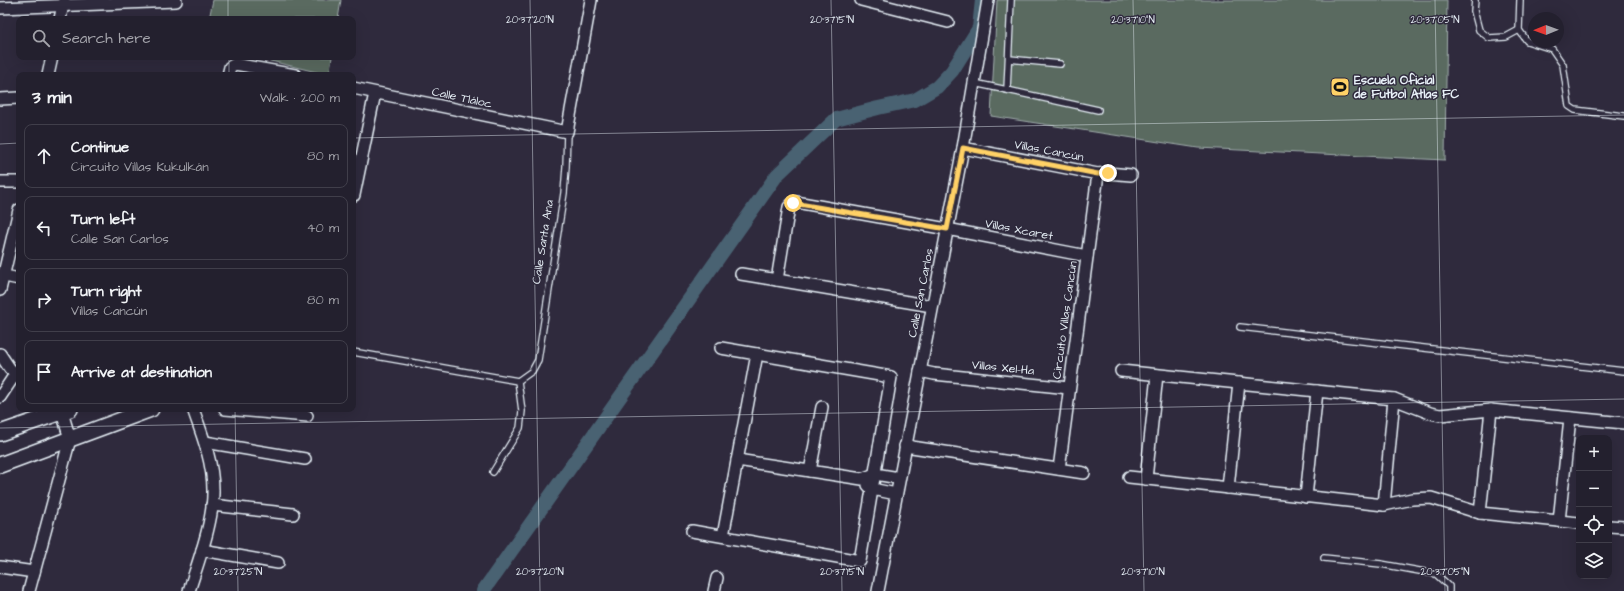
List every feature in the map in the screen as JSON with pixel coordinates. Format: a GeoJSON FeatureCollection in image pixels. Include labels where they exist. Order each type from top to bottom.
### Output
{"type":"FeatureCollection","features":[{"type":"Feature","properties":{"kind":"street","name":"Calle Santa Ana"},"geometry":{"type":"LineString","coordinates":[[567,132],[590,0]]}},
{"type":"Feature","properties":{"kind":"street","name":"Calle San Carlos"},"geometry":{"type":"LineString","coordinates":[[878,591],[963,148],[988,0]]}},
{"type":"Feature","properties":{"kind":"street"},"geometry":{"type":"LineString","coordinates":[[0,8],[63,3],[176,1]]}},
{"type":"Feature","properties":{"kind":"street"},"geometry":{"type":"LineString","coordinates":[[867,1],[948,22]]}},
{"type":"Feature","properties":{"kind":"street"},"geometry":{"type":"LineString","coordinates":[[61,16],[63,3]]}},
{"type":"Feature","properties":{"kind":"street"},"geometry":{"type":"LineString","coordinates":[[49,72],[51,60]]}},
{"type":"Feature","properties":{"kind":"street"},"geometry":{"type":"LineString","coordinates":[[230,70],[239,64],[280,72]]}},
{"type":"Feature","properties":{"kind":"street","name":"Calle Tláloc"},"geometry":{"type":"LineString","coordinates":[[356,89],[567,132]]}},
{"type":"Feature","properties":{"kind":"street"},"geometry":{"type":"LineString","coordinates":[[356,185],[374,93]]}},
{"type":"Feature","properties":{"kind":"street"},"geometry":{"type":"LineString","coordinates":[[0,99],[16,98]]}},
{"type":"Feature","properties":{"kind":"street"},"geometry":{"type":"LineString","coordinates":[[356,143],[364,144]]}},
{"type":"Feature","properties":{"kind":"street","name":"Villas Cancún"},"geometry":{"type":"LineString","coordinates":[[963,148],[1098,174],[1108,173],[1131,175]]}},
{"type":"Feature","properties":{"kind":"street","name":"Circuito Villas Cancún"},"geometry":{"type":"LineString","coordinates":[[1059,469],[1098,174]]}},
{"type":"Feature","properties":{"kind":"street"},"geometry":{"type":"LineString","coordinates":[[0,182],[16,182]]}},
{"type":"Feature","properties":{"kind":"street","name":"Villas Xcaret"},"geometry":{"type":"LineString","coordinates":[[777,280],[789,207],[793,203],[947,229],[1087,256]]}},
{"type":"Feature","properties":{"kind":"street"},"geometry":{"type":"LineString","coordinates":[[0,290],[2,276],[16,222]]}},
{"type":"Feature","properties":{"kind":"street"},"geometry":{"type":"LineString","coordinates":[[740,274],[932,306]]}},
{"type":"Feature","properties":{"kind":"street"},"geometry":{"type":"LineString","coordinates":[[2,276],[16,278]]}},
{"type":"Feature","properties":{"kind":"street"},"geometry":{"type":"LineString","coordinates":[[692,531],[860,561],[891,377],[721,348]]}},
{"type":"Feature","properties":{"kind":"street"},"geometry":{"type":"LineString","coordinates":[[0,354],[10,369],[16,373]]}},
{"type":"Feature","properties":{"kind":"street"},"geometry":{"type":"LineString","coordinates":[[722,536],[757,354]]}},
{"type":"Feature","properties":{"kind":"street","name":"Villas Xel-Ha"},"geometry":{"type":"LineString","coordinates":[[920,371],[934,374],[1069,388]]}},
{"type":"Feature","properties":{"kind":"street"},"geometry":{"type":"LineString","coordinates":[[1121,371],[1394,399],[1430,413],[1440,415],[1491,410],[1624,423]]}},
{"type":"Feature","properties":{"kind":"street"},"geometry":{"type":"LineString","coordinates":[[1146,479],[1157,375]]}},
{"type":"Feature","properties":{"kind":"street"},"geometry":{"type":"LineString","coordinates":[[0,397],[16,377]]}},
{"type":"Feature","properties":{"kind":"street"},"geometry":{"type":"LineString","coordinates":[[1228,488],[1239,383]]}},
{"type":"Feature","properties":{"kind":"street"},"geometry":{"type":"LineString","coordinates":[[1306,496],[1317,391]]}},
{"type":"Feature","properties":{"kind":"street"},"geometry":{"type":"LineString","coordinates":[[1384,505],[1394,399]]}},
{"type":"Feature","properties":{"kind":"street"},"geometry":{"type":"LineString","coordinates":[[810,471],[822,407]]}},
{"type":"Feature","properties":{"kind":"street"},"geometry":{"type":"LineString","coordinates":[[1480,513],[1491,410]]}},
{"type":"Feature","properties":{"kind":"street"},"geometry":{"type":"LineString","coordinates":[[0,433],[58,412]]}},
{"type":"Feature","properties":{"kind":"street"},"geometry":{"type":"LineString","coordinates":[[29,591],[70,439],[64,412]]}},
{"type":"Feature","properties":{"kind":"street"},"geometry":{"type":"LineString","coordinates":[[0,465],[143,412]]}},
{"type":"Feature","properties":{"kind":"street"},"geometry":{"type":"LineString","coordinates":[[189,591],[202,550],[214,489],[205,442],[194,412]]}},
{"type":"Feature","properties":{"kind":"street"},"geometry":{"type":"LineString","coordinates":[[260,412],[307,416]]}},
{"type":"Feature","properties":{"kind":"street"},"geometry":{"type":"LineString","coordinates":[[1559,521],[1570,418]]}},
{"type":"Feature","properties":{"kind":"street"},"geometry":{"type":"LineString","coordinates":[[205,442],[305,459]]}},
{"type":"Feature","properties":{"kind":"street"},"geometry":{"type":"LineString","coordinates":[[905,446],[1084,473]]}},
{"type":"Feature","properties":{"kind":"street"},"geometry":{"type":"LineString","coordinates":[[737,460],[862,479],[875,474],[899,478]]}},
{"type":"Feature","properties":{"kind":"street"},"geometry":{"type":"LineString","coordinates":[[1129,477],[1384,505],[1412,499],[1432,498],[1480,513],[1576,523]]}},
{"type":"Feature","properties":{"kind":"street"},"geometry":{"type":"LineString","coordinates":[[862,479],[872,489],[896,494]]}},
{"type":"Feature","properties":{"kind":"street"},"geometry":{"type":"LineString","coordinates":[[212,505],[293,514]]}},
{"type":"Feature","properties":{"kind":"street"},"geometry":{"type":"LineString","coordinates":[[1612,526],[1624,528]]}},
{"type":"Feature","properties":{"kind":"street"},"geometry":{"type":"LineString","coordinates":[[202,550],[278,563]]}},
{"type":"Feature","properties":{"kind":"street"},"geometry":{"type":"LineString","coordinates":[[0,567],[34,572]]}},
{"type":"Feature","properties":{"kind":"street"},"geometry":{"type":"LineString","coordinates":[[714,591],[717,578]]}},
{"type":"Feature","properties":{"kind":"lane"},"geometry":{"type":"LineString","coordinates":[[1007,90],[1011,0]]}},
{"type":"Feature","properties":{"kind":"lane"},"geometry":{"type":"LineString","coordinates":[[1475,0],[1474,11],[1479,30],[1489,38],[1506,36],[1519,30]]}},
{"type":"Feature","properties":{"kind":"lane"},"geometry":{"type":"LineString","coordinates":[[1520,0],[1519,30],[1527,41],[1552,49],[1562,65],[1569,106],[1575,110],[1624,116]]}},
{"type":"Feature","properties":{"kind":"lane"},"geometry":{"type":"LineString","coordinates":[[1009,59],[1060,64]]}},
{"type":"Feature","properties":{"kind":"lane"},"geometry":{"type":"LineString","coordinates":[[974,83],[1098,110]]}},
{"type":"Feature","properties":{"kind":"lane","name":"Calle Santa Ana"},"geometry":{"type":"LineString","coordinates":[[518,381],[532,371],[538,360],[564,193],[567,132]]}},
{"type":"Feature","properties":{"kind":"lane"},"geometry":{"type":"LineString","coordinates":[[1240,327],[1624,371]]}},
{"type":"Feature","properties":{"kind":"lane"},"geometry":{"type":"LineString","coordinates":[[356,353],[518,381],[522,411],[520,428],[493,472]]}},
{"type":"Feature","properties":{"kind":"lane"},"geometry":{"type":"LineString","coordinates":[[1324,558],[1381,564],[1436,574],[1449,586],[1449,591]]}},
{"type":"Feature","properties":{"kind":"green space"},"geometry":{"type":"Polygon","coordinates":[[[213,0],[341,0],[338,16],[210,16],[213,0]]]}},
{"type":"Feature","properties":{"kind":"green space"},"geometry":{"type":"Polygon","coordinates":[[[997,0],[1447,0],[1445,160],[1198,148],[991,116],[997,0]]]}},
{"type":"Feature","properties":{"kind":"green space"},"geometry":{"type":"Polygon","coordinates":[[[266,60],[332,60],[330,72],[316,72],[266,60]]]}},
{"type":"Feature","properties":{"kind":"waterway"},"geometry":{"type":"LineString","coordinates":[[483,591],[777,175],[836,119],[915,100],[937,87],[952,71],[979,28],[982,0]]}},
{"type":"Feature","properties":{"kind":"place","name":"Escuela Oficial de Futbol Atlas FC"},"geometry":{"type":"Point","coordinates":[1340,87]}},
{"type":"Feature","properties":{"kind":"route"},"geometry":{"type":"LineString","coordinates":[[793,203],[796,202],[947,229],[963,148],[1098,174],[1108,173]]}}]}
